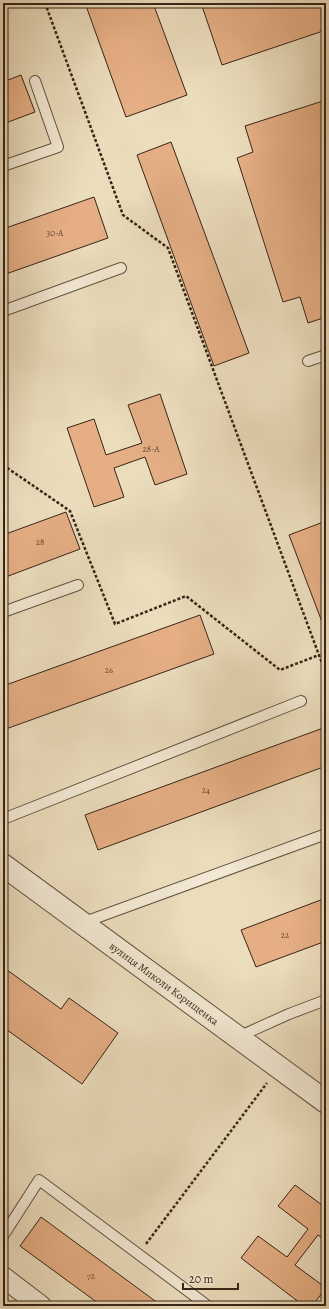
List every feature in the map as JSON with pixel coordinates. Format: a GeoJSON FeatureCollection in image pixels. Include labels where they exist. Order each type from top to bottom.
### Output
{"type":"FeatureCollection","features":[{"type":"Feature","properties":{"kind":"street","name":"вулиця Миколи Корищенка"},"geometry":{"type":"LineString","coordinates":[[3,865],[326,1102]]}},
{"type":"Feature","properties":{"kind":"street"},"geometry":{"type":"LineString","coordinates":[[3,1277],[41,1306]]}},
{"type":"Feature","properties":{"kind":"lane"},"geometry":{"type":"LineString","coordinates":[[3,166],[58,147],[35,81]]}},
{"type":"Feature","properties":{"kind":"lane"},"geometry":{"type":"LineString","coordinates":[[3,311],[121,268]]}},
{"type":"Feature","properties":{"kind":"lane"},"geometry":{"type":"LineString","coordinates":[[308,361],[326,355]]}},
{"type":"Feature","properties":{"kind":"lane"},"geometry":{"type":"LineString","coordinates":[[3,612],[78,585]]}},
{"type":"Feature","properties":{"kind":"lane"},"geometry":{"type":"LineString","coordinates":[[3,819],[301,701]]}},
{"type":"Feature","properties":{"kind":"lane"},"geometry":{"type":"LineString","coordinates":[[82,923],[326,834]]}},
{"type":"Feature","properties":{"kind":"lane"},"geometry":{"type":"LineString","coordinates":[[238,1037],[289,1014],[326,1000]]}},
{"type":"Feature","properties":{"kind":"lane"},"geometry":{"type":"LineString","coordinates":[[3,1236],[39,1180],[208,1306]]}},
{"type":"Feature","properties":{"kind":"path"},"geometry":{"type":"LineString","coordinates":[[45,3],[124,215],[168,248],[326,674]]}},
{"type":"Feature","properties":{"kind":"path"},"geometry":{"type":"LineString","coordinates":[[3,465],[70,511],[115,624],[186,596],[280,670],[319,655]]}},
{"type":"Feature","properties":{"kind":"path"},"geometry":{"type":"LineString","coordinates":[[138,1254],[268,1080]]}},
{"type":"Feature","properties":{"kind":"building"},"geometry":{"type":"Polygon","coordinates":[[[85,3],[153,3],[187,95],[126,117],[85,3]]]}},
{"type":"Feature","properties":{"kind":"building"},"geometry":{"type":"Polygon","coordinates":[[[201,3],[326,3],[326,30],[222,65],[201,3]]]}},
{"type":"Feature","properties":{"kind":"building"},"geometry":{"type":"Polygon","coordinates":[[[21,75],[35,112],[3,124],[3,82],[21,75]]]}},
{"type":"Feature","properties":{"kind":"building"},"geometry":{"type":"Polygon","coordinates":[[[326,100],[326,317],[308,323],[300,297],[283,302],[237,158],[253,152],[245,126],[326,100]]]}},
{"type":"Feature","properties":{"kind":"building"},"geometry":{"type":"Polygon","coordinates":[[[171,142],[249,353],[214,366],[137,155],[171,142]]]}},
{"type":"Feature","properties":{"kind":"building"},"geometry":{"type":"Polygon","coordinates":[[[94,197],[108,238],[3,275],[3,229],[94,197]]]}},
{"type":"Feature","properties":{"kind":"building"},"geometry":{"type":"Polygon","coordinates":[[[160,394],[187,474],[155,485],[145,457],[114,468],[124,497],[94,507],[67,428],[94,419],[106,455],[142,443],[128,405],[160,394]]]}},
{"type":"Feature","properties":{"kind":"building"},"geometry":{"type":"Polygon","coordinates":[[[66,512],[80,549],[3,578],[3,535],[66,512]]]}},
{"type":"Feature","properties":{"kind":"building"},"geometry":{"type":"Polygon","coordinates":[[[326,521],[326,620],[322,622],[289,535],[326,521]]]}},
{"type":"Feature","properties":{"kind":"building"},"geometry":{"type":"Polygon","coordinates":[[[200,615],[214,654],[3,730],[3,686],[200,615]]]}},
{"type":"Feature","properties":{"kind":"building"},"geometry":{"type":"Polygon","coordinates":[[[326,727],[326,766],[98,850],[85,815],[326,727]]]}},
{"type":"Feature","properties":{"kind":"building"},"geometry":{"type":"Polygon","coordinates":[[[326,898],[326,941],[256,967],[241,930],[326,898]]]}},
{"type":"Feature","properties":{"kind":"building"},"geometry":{"type":"Polygon","coordinates":[[[3,967],[61,1009],[69,998],[118,1033],[82,1084],[3,1027],[3,967]]]}},
{"type":"Feature","properties":{"kind":"building"},"geometry":{"type":"Polygon","coordinates":[[[295,1185],[326,1208],[326,1241],[318,1235],[295,1265],[326,1288],[312,1306],[304,1306],[241,1258],[258,1236],[287,1257],[308,1229],[278,1206],[295,1185]]]}},
{"type":"Feature","properties":{"kind":"building"},"geometry":{"type":"Polygon","coordinates":[[[41,1217],[162,1306],[102,1306],[20,1246],[41,1217]]]}}]}
